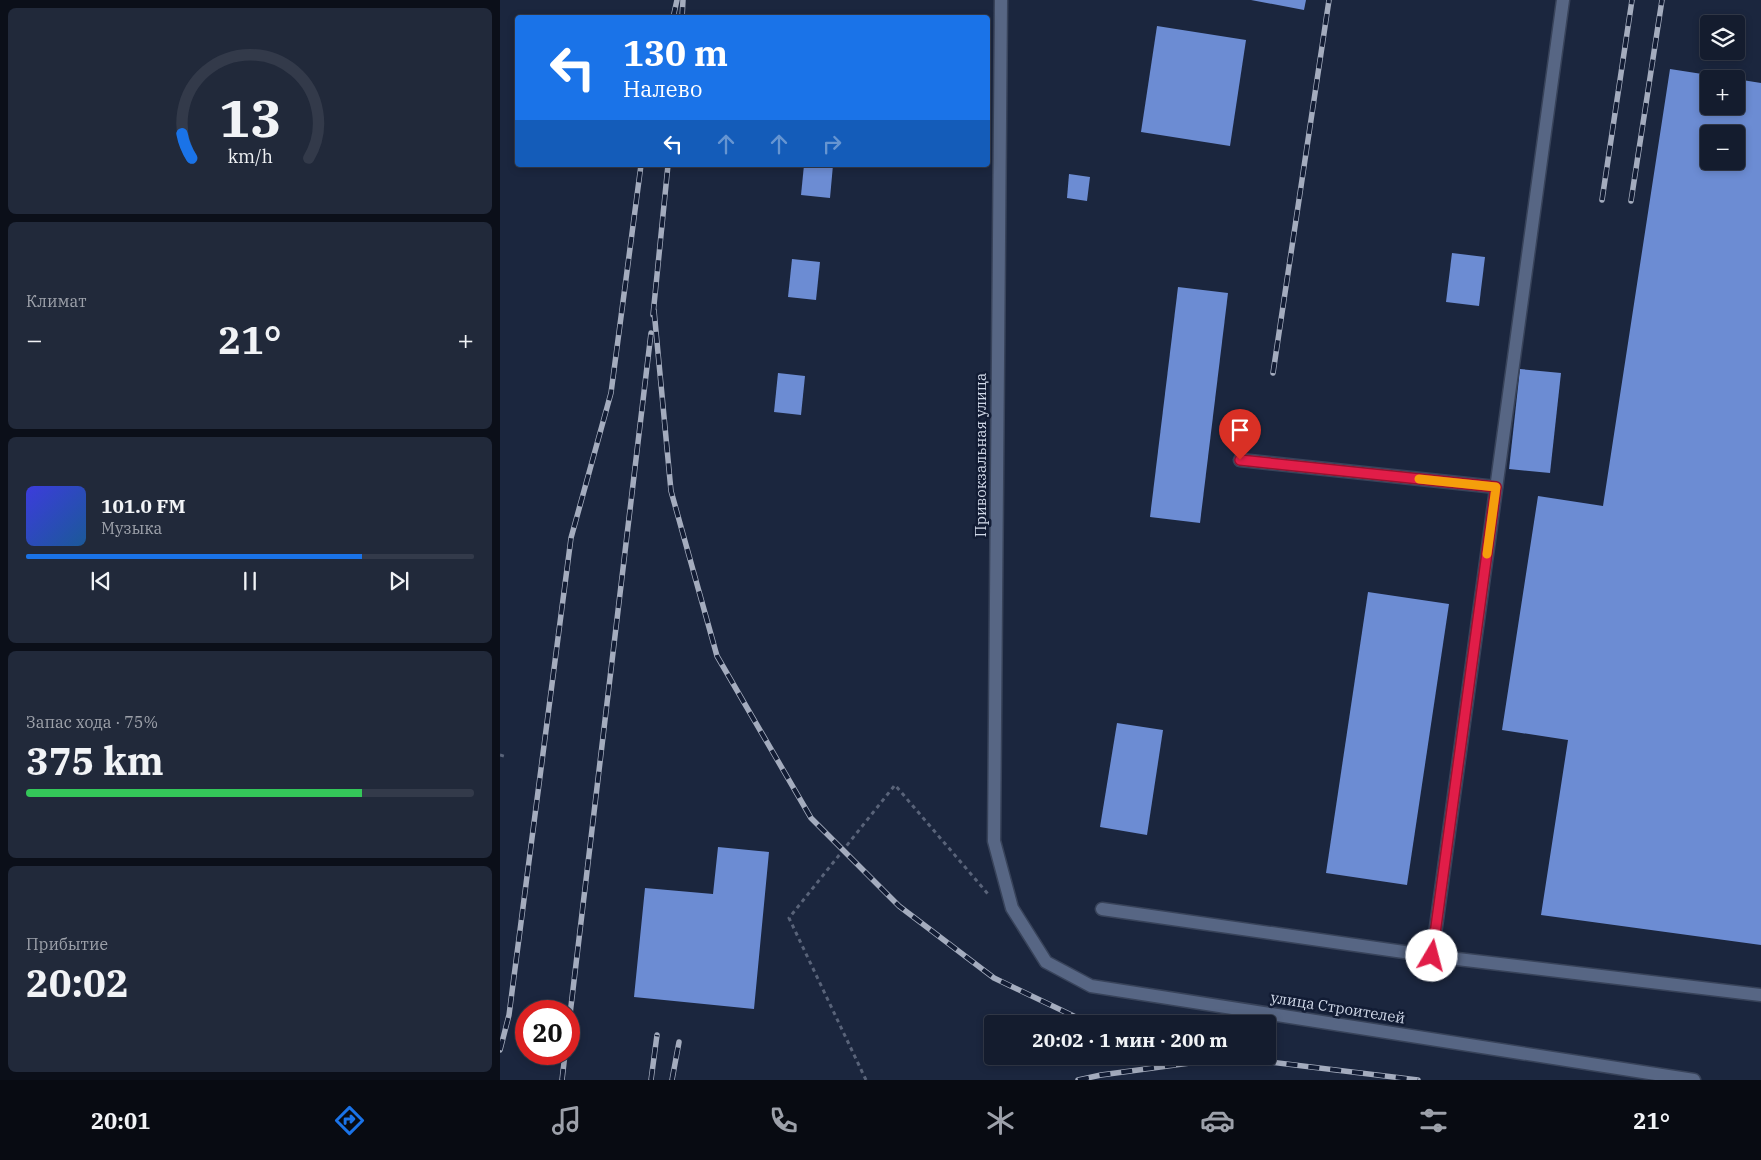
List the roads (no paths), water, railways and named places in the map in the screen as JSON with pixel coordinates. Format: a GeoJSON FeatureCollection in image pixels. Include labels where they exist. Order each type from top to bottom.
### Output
{"type":"FeatureCollection","features":[{"type":"Feature","properties":{"kind":"street","name":"Привокзальная улица"},"geometry":{"type":"LineString","coordinates":[[1001,0],[994,841],[1012,908]]}},
{"type":"Feature","properties":{"kind":"street"},"geometry":{"type":"LineString","coordinates":[[1432,956],[1563,0]]}},
{"type":"Feature","properties":{"kind":"street"},"geometry":{"type":"LineString","coordinates":[[1240,460],[1496,487]]}},
{"type":"Feature","properties":{"kind":"street","name":"улица Строителей"},"geometry":{"type":"LineString","coordinates":[[1012,908],[1046,962],[1091,986],[1694,1080]]}},
{"type":"Feature","properties":{"kind":"street"},"geometry":{"type":"LineString","coordinates":[[1102,909],[1432,956],[1761,995]]}},
{"type":"Feature","properties":{"kind":"railway"},"geometry":{"type":"LineString","coordinates":[[674,15],[677,0]]}},
{"type":"Feature","properties":{"kind":"railway"},"geometry":{"type":"LineString","coordinates":[[682,15],[683,0]]}},
{"type":"Feature","properties":{"kind":"railway"},"geometry":{"type":"LineString","coordinates":[[1273,373],[1329,0]]}},
{"type":"Feature","properties":{"kind":"railway"},"geometry":{"type":"LineString","coordinates":[[1602,200],[1632,0]]}},
{"type":"Feature","properties":{"kind":"railway"},"geometry":{"type":"LineString","coordinates":[[1631,201],[1662,0]]}},
{"type":"Feature","properties":{"kind":"railway"},"geometry":{"type":"LineString","coordinates":[[500,1050],[509,1015],[571,538],[611,393],[641,167]]}},
{"type":"Feature","properties":{"kind":"railway"},"geometry":{"type":"LineString","coordinates":[[653,315],[668,167]]}},
{"type":"Feature","properties":{"kind":"railway"},"geometry":{"type":"LineString","coordinates":[[654,310],[671,491],[717,656],[811,818],[899,906],[994,978],[1072,1015]]}},
{"type":"Feature","properties":{"kind":"railway"},"geometry":{"type":"LineString","coordinates":[[572,1000],[651,333]]}},
{"type":"Feature","properties":{"kind":"railway"},"geometry":{"type":"LineString","coordinates":[[651,1080],[657,1035]]}},
{"type":"Feature","properties":{"kind":"railway"},"geometry":{"type":"LineString","coordinates":[[672,1080],[679,1042]]}},
{"type":"Feature","properties":{"kind":"railway"},"geometry":{"type":"LineString","coordinates":[[1276,1063],[1418,1080]]}},
{"type":"Feature","properties":{"kind":"railway"},"geometry":{"type":"LineString","coordinates":[[562,1080],[564,1065]]}},
{"type":"Feature","properties":{"kind":"railway"},"geometry":{"type":"LineString","coordinates":[[1078,1080],[1175,1065]]}}]}
